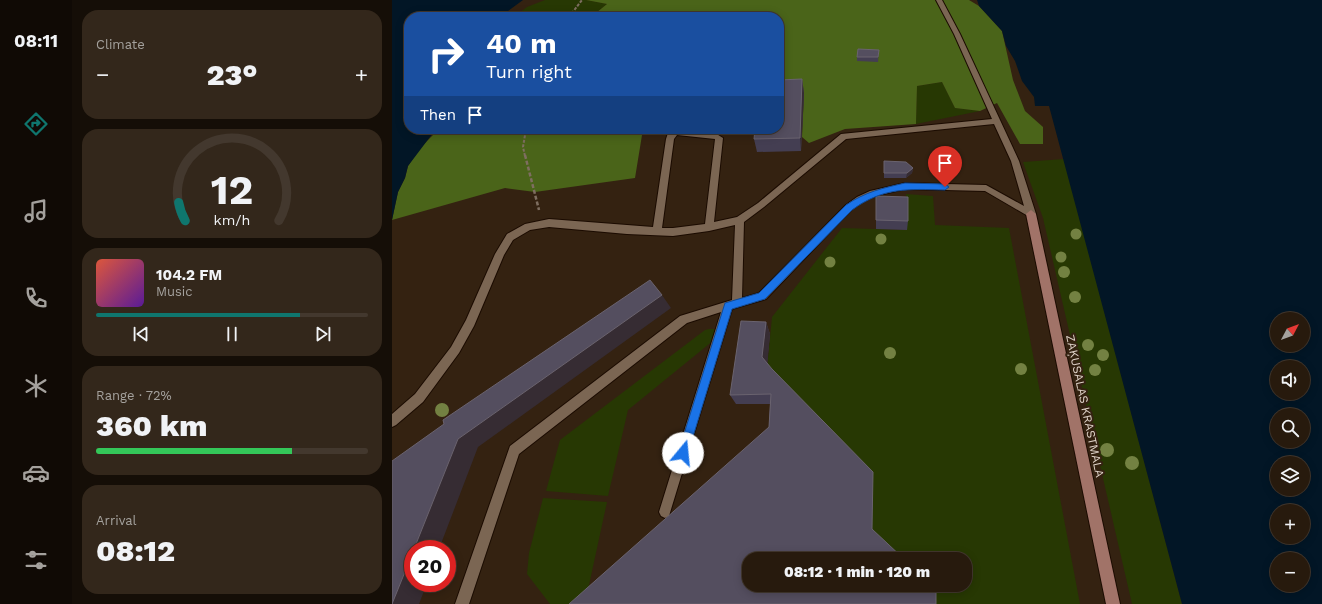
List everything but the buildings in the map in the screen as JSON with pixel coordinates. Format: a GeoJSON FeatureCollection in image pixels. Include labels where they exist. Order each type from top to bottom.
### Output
{"type":"FeatureCollection","features":[{"type":"Feature","properties":{"kind":"street","name":"ZAĶUSALAS KRASTMALA"},"geometry":{"type":"LineString","coordinates":[[1031,214],[1113,604]]}},
{"type":"Feature","properties":{"kind":"lane"},"geometry":{"type":"LineString","coordinates":[[939,0],[957,34],[1015,161],[1031,214]]}},
{"type":"Feature","properties":{"kind":"lane"},"geometry":{"type":"LineString","coordinates":[[392,421],[420,398],[455,350],[470,323],[500,254],[510,237],[528,227],[549,223],[672,232],[709,227],[740,220],[761,205],[844,136],[996,121]]}},
{"type":"Feature","properties":{"kind":"lane"},"geometry":{"type":"LineString","coordinates":[[657,231],[671,134]]}},
{"type":"Feature","properties":{"kind":"lane"},"geometry":{"type":"LineString","coordinates":[[696,134],[715,136],[719,138],[709,227]]}},
{"type":"Feature","properties":{"kind":"lane"},"geometry":{"type":"LineString","coordinates":[[462,604],[514,450],[684,319],[762,296],[849,207],[860,199],[873,193],[905,186],[986,188],[1031,214]]}},
{"type":"Feature","properties":{"kind":"lane"},"geometry":{"type":"LineString","coordinates":[[665,512],[733,305],[740,220]]}},
{"type":"Feature","properties":{"kind":"path"},"geometry":{"type":"LineString","coordinates":[[573,12],[582,0]]}},
{"type":"Feature","properties":{"kind":"path"},"geometry":{"type":"LineString","coordinates":[[525,134],[523,147],[536,201],[538,208],[549,223]]}},
{"type":"Feature","properties":{"kind":"green space"},"geometry":{"type":"Polygon","coordinates":[[[545,0],[586,0],[607,4],[597,12],[520,12],[527,7],[545,0]]]}},
{"type":"Feature","properties":{"kind":"green space"},"geometry":{"type":"Polygon","coordinates":[[[586,0],[969,0],[979,6],[1002,31],[1013,80],[1025,111],[1043,127],[1043,144],[1020,144],[997,103],[980,111],[955,108],[942,82],[917,86],[916,124],[845,129],[809,143],[802,137],[804,93],[784,93],[784,12],[597,12],[607,4],[586,0]]]}},
{"type":"Feature","properties":{"kind":"green space"},"geometry":{"type":"Polygon","coordinates":[[[942,82],[955,108],[980,111],[916,124],[917,86],[942,82]]]}},
{"type":"Feature","properties":{"kind":"green space"},"geometry":{"type":"Polygon","coordinates":[[[434,134],[642,134],[635,178],[535,192],[505,188],[392,220],[398,192],[405,178],[408,166],[420,148],[434,134]]]}},
{"type":"Feature","properties":{"kind":"green space"},"geometry":{"type":"Polygon","coordinates":[[[1064,159],[1182,604],[1132,604],[1043,218],[1023,162],[1064,159]]]}},
{"type":"Feature","properties":{"kind":"green space"},"geometry":{"type":"Polygon","coordinates":[[[906,194],[933,196],[935,225],[1009,228],[1080,604],[932,604],[928,592],[972,592],[972,552],[892,552],[872,533],[767,368],[772,317],[842,228],[907,230],[906,194]]]}},
{"type":"Feature","properties":{"kind":"green space"},"geometry":{"type":"Polygon","coordinates":[[[714,329],[716,331],[714,340],[628,410],[608,496],[546,491],[560,440],[705,330],[714,329]]]}},
{"type":"Feature","properties":{"kind":"green space"},"geometry":{"type":"Polygon","coordinates":[[[543,498],[607,502],[586,599],[580,604],[550,604],[527,574],[529,553],[543,498]]]}},
{"type":"Feature","properties":{"kind":"water"},"geometry":{"type":"Polygon","coordinates":[[[392,0],[523,0],[507,12],[404,12],[404,134],[432,134],[408,166],[405,178],[398,192],[392,220],[392,0]]]}},
{"type":"Feature","properties":{"kind":"water"},"geometry":{"type":"Polygon","coordinates":[[[977,0],[1322,0],[1322,604],[1182,604],[1049,106],[1035,106],[1034,97],[1022,81],[1015,61],[1006,46],[1002,31],[979,6],[977,0]]]}},
{"type":"Feature","properties":{"kind":"route"},"geometry":{"type":"LineString","coordinates":[[683,453],[728,306],[762,296],[849,207],[860,199],[873,193],[905,186],[945,187]]}}]}
